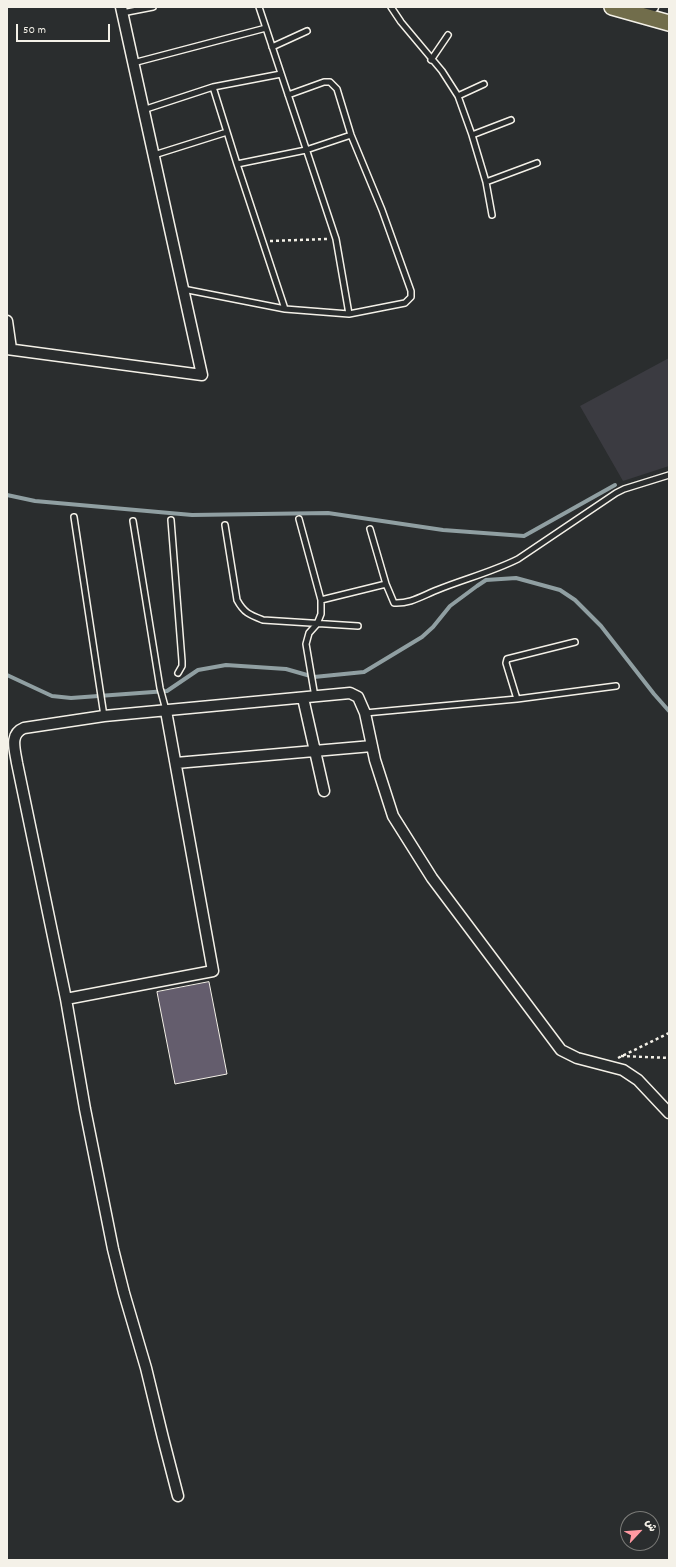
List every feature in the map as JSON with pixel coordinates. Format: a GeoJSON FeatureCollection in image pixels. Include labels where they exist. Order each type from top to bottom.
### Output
{"type":"FeatureCollection","features":[{"type":"Feature","properties":{"kind":"main road"},"geometry":{"type":"LineString","coordinates":[[612,7],[647,11],[669,22]]}},
{"type":"Feature","properties":{"kind":"street"},"geometry":{"type":"LineString","coordinates":[[7,321],[9,349],[202,375],[121,10]]}},
{"type":"Feature","properties":{"kind":"street"},"geometry":{"type":"LineString","coordinates":[[178,1496],[152,1389],[124,1293],[113,1249],[85,1109],[66,999],[19,771],[14,739],[16,733],[24,728],[104,716],[350,693],[355,695],[358,697],[364,713],[375,760],[393,816],[432,878],[561,1050],[577,1058],[605,1064],[623,1070],[638,1080],[669,1113]]}},
{"type":"Feature","properties":{"kind":"street"},"geometry":{"type":"LineString","coordinates":[[303,698],[324,791]]}},
{"type":"Feature","properties":{"kind":"street"},"geometry":{"type":"LineString","coordinates":[[66,999],[213,971],[166,711]]}},
{"type":"Feature","properties":{"kind":"street"},"geometry":{"type":"LineString","coordinates":[[176,763],[372,746]]}},
{"type":"Feature","properties":{"kind":"lane"},"geometry":{"type":"LineString","coordinates":[[121,10],[153,7]]}},
{"type":"Feature","properties":{"kind":"lane"},"geometry":{"type":"LineString","coordinates":[[259,7],[336,239],[349,314]]}},
{"type":"Feature","properties":{"kind":"lane"},"geometry":{"type":"LineString","coordinates":[[391,7],[401,22],[442,71],[458,96],[472,135],[486,182],[492,215]]}},
{"type":"Feature","properties":{"kind":"lane"},"geometry":{"type":"LineString","coordinates":[[133,63],[266,28]]}},
{"type":"Feature","properties":{"kind":"lane"},"geometry":{"type":"LineString","coordinates":[[272,47],[307,31]]}},
{"type":"Feature","properties":{"kind":"lane"},"geometry":{"type":"LineString","coordinates":[[432,60],[448,35]]}},
{"type":"Feature","properties":{"kind":"lane"},"geometry":{"type":"LineString","coordinates":[[143,110],[213,87],[281,74]]}},
{"type":"Feature","properties":{"kind":"lane"},"geometry":{"type":"LineString","coordinates":[[183,289],[285,309],[349,314],[405,303],[411,297],[411,291],[382,210],[351,135],[337,89],[334,84],[324,82],[288,95]]}},
{"type":"Feature","properties":{"kind":"lane"},"geometry":{"type":"LineString","coordinates":[[458,96],[484,84]]}},
{"type":"Feature","properties":{"kind":"lane"},"geometry":{"type":"LineString","coordinates":[[213,87],[285,309]]}},
{"type":"Feature","properties":{"kind":"lane"},"geometry":{"type":"LineString","coordinates":[[472,135],[512,120]]}},
{"type":"Feature","properties":{"kind":"lane"},"geometry":{"type":"LineString","coordinates":[[153,155],[227,132]]}},
{"type":"Feature","properties":{"kind":"lane"},"geometry":{"type":"LineString","coordinates":[[237,164],[306,150],[351,135]]}},
{"type":"Feature","properties":{"kind":"lane"},"geometry":{"type":"LineString","coordinates":[[486,182],[537,163]]}},
{"type":"Feature","properties":{"kind":"lane"},"geometry":{"type":"LineString","coordinates":[[370,529],[386,584],[394,602],[402,603],[412,601],[438,590],[477,577],[518,559],[616,493],[669,474]]}},
{"type":"Feature","properties":{"kind":"lane"},"geometry":{"type":"LineString","coordinates":[[74,517],[104,716]]}},
{"type":"Feature","properties":{"kind":"lane"},"geometry":{"type":"LineString","coordinates":[[299,519],[321,600],[321,614],[317,624],[309,633],[306,644],[315,697]]}},
{"type":"Feature","properties":{"kind":"lane"},"geometry":{"type":"LineString","coordinates":[[133,520],[160,688],[166,711]]}},
{"type":"Feature","properties":{"kind":"lane"},"geometry":{"type":"LineString","coordinates":[[170,520],[182,661],[182,666],[178,673]]}},
{"type":"Feature","properties":{"kind":"lane"},"geometry":{"type":"LineString","coordinates":[[225,525],[237,600],[242,609],[248,614],[263,620],[358,626]]}},
{"type":"Feature","properties":{"kind":"lane"},"geometry":{"type":"LineString","coordinates":[[321,600],[386,584]]}},
{"type":"Feature","properties":{"kind":"lane"},"geometry":{"type":"LineString","coordinates":[[517,700],[506,663],[507,659],[575,642]]}},
{"type":"Feature","properties":{"kind":"lane"},"geometry":{"type":"LineString","coordinates":[[364,713],[517,700],[616,686]]}},
{"type":"Feature","properties":{"kind":"path"},"geometry":{"type":"LineString","coordinates":[[262,241],[336,239]]}},
{"type":"Feature","properties":{"kind":"path"},"geometry":{"type":"LineString","coordinates":[[605,1064],[669,1033]]}},
{"type":"Feature","properties":{"kind":"path"},"geometry":{"type":"LineString","coordinates":[[620,1056],[669,1058]]}},
{"type":"Feature","properties":{"kind":"shaded area"},"geometry":{"type":"Polygon","coordinates":[[[669,358],[669,466],[623,481],[580,406],[669,358]]]}},
{"type":"Feature","properties":{"kind":"building"},"geometry":{"type":"Polygon","coordinates":[[[209,982],[227,1074],[175,1084],[157,992],[209,982]]]}},
{"type":"Feature","properties":{"kind":"waterway"},"geometry":{"type":"LineString","coordinates":[[7,495],[35,501],[192,515],[328,513],[443,530],[524,536],[615,485]]}},
{"type":"Feature","properties":{"kind":"waterway"},"geometry":{"type":"LineString","coordinates":[[7,675],[52,696],[71,698],[167,691],[198,670],[226,665],[286,669],[314,677],[364,672],[422,637],[433,627],[450,606],[486,580],[516,578],[560,590],[575,600],[601,626],[669,711]]}}]}
